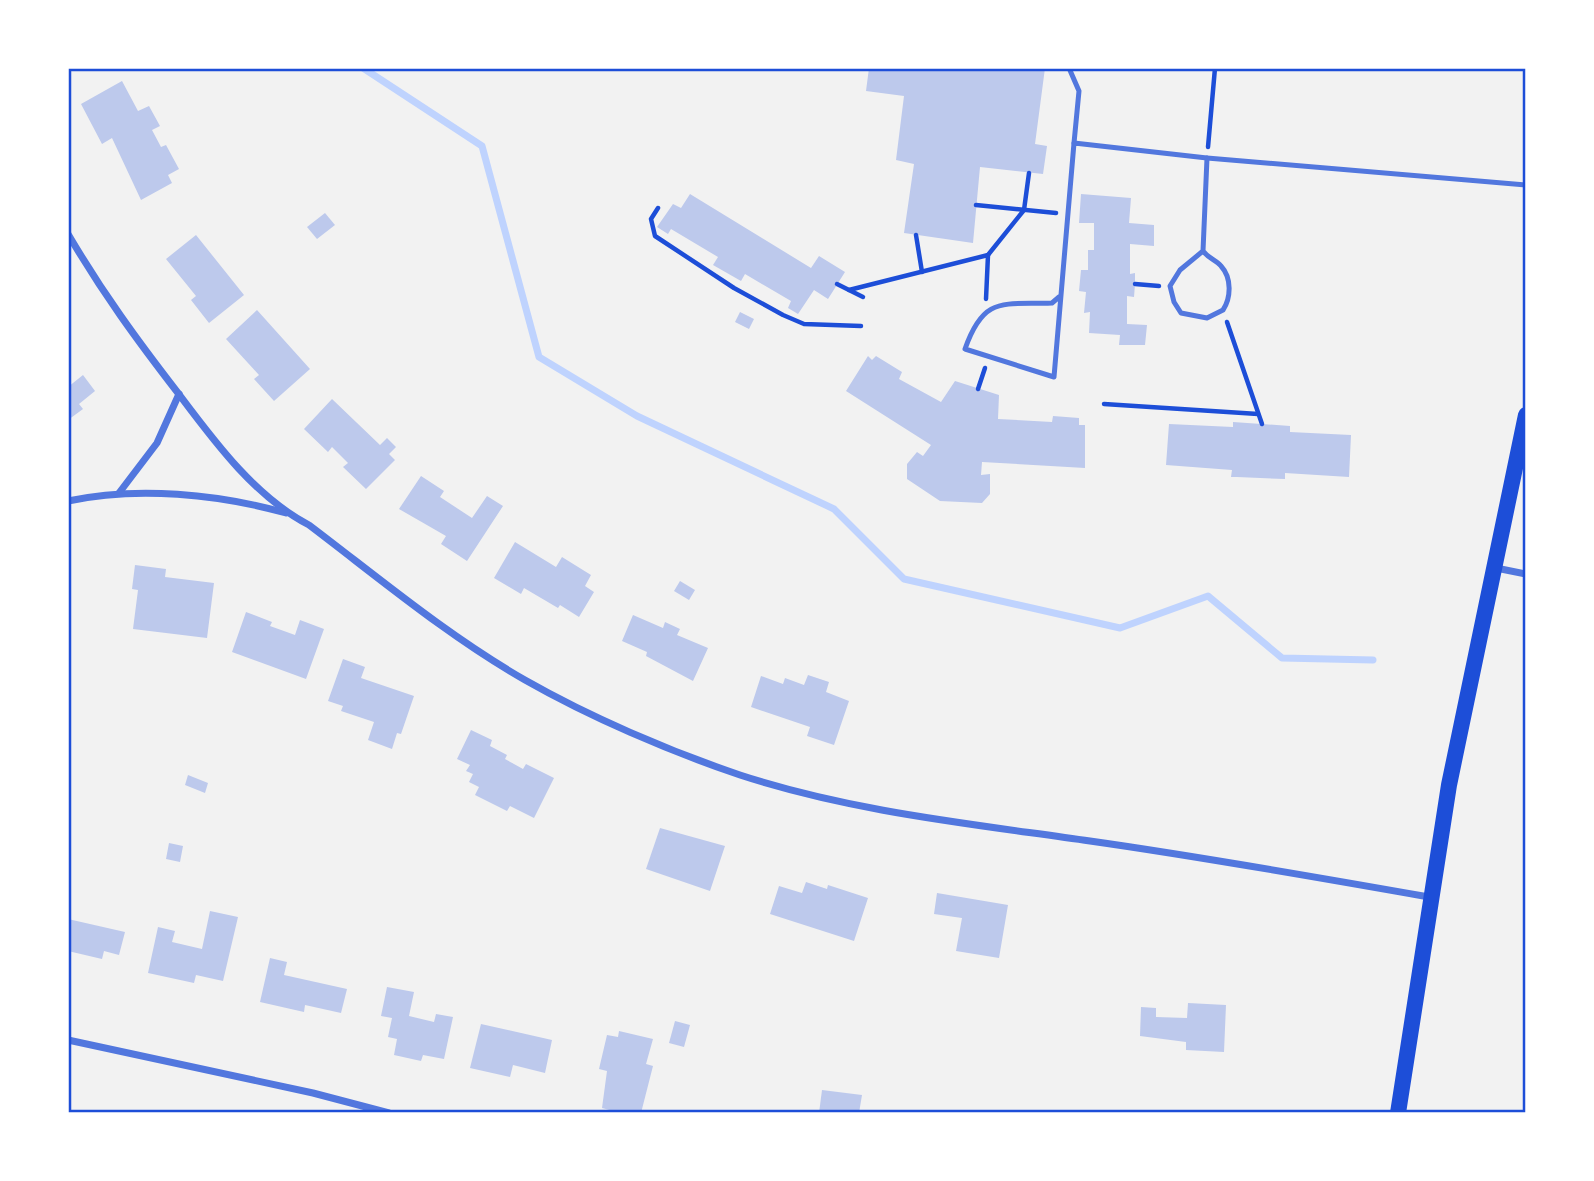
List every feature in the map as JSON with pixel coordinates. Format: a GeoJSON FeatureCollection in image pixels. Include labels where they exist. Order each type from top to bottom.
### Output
{"type":"FeatureCollection","features":[{"type":"Feature","properties":{"kind":"main road"},"geometry":{"type":"LineString","coordinates":[[1398,1113],[1429,897],[1492,567],[1526,415]]}},
{"type":"Feature","properties":{"kind":"street"},"geometry":{"type":"LineString","coordinates":[[68,234],[124,324],[227,455],[286,513],[309,525],[436,621],[525,680],[644,737],[739,774],[807,794],[930,818],[1152,850],[1429,897]]}},
{"type":"Feature","properties":{"kind":"street"},"geometry":{"type":"LineString","coordinates":[[120,493],[157,443],[179,394]]}},
{"type":"Feature","properties":{"kind":"street"},"geometry":{"type":"LineString","coordinates":[[68,501],[120,493],[160,493],[286,513]]}},
{"type":"Feature","properties":{"kind":"street"},"geometry":{"type":"LineString","coordinates":[[1492,567],[1526,574]]}},
{"type":"Feature","properties":{"kind":"street"},"geometry":{"type":"LineString","coordinates":[[68,1041],[313,1093],[389,1113]]}},
{"type":"Feature","properties":{"kind":"lane"},"geometry":{"type":"LineString","coordinates":[[1059,297],[1052,303],[993,305],[971,331],[965,349],[1054,377],[1079,91],[1069,68]]}},
{"type":"Feature","properties":{"kind":"lane"},"geometry":{"type":"LineString","coordinates":[[1074,143],[1207,158],[1526,186]]}},
{"type":"Feature","properties":{"kind":"lane"},"geometry":{"type":"LineString","coordinates":[[1203,251],[1223,267],[1229,292],[1223,310],[1207,318],[1186,316],[1176,306],[1170,286],[1180,270],[1203,251],[1207,158]]}},
{"type":"Feature","properties":{"kind":"path"},"geometry":{"type":"LineString","coordinates":[[1207,158],[1216,68]]}},
{"type":"Feature","properties":{"kind":"path"},"geometry":{"type":"LineString","coordinates":[[986,312],[988,255],[1024,210],[1029,173]]}},
{"type":"Feature","properties":{"kind":"path"},"geometry":{"type":"LineString","coordinates":[[976,205],[1067,214]]}},
{"type":"Feature","properties":{"kind":"path"},"geometry":{"type":"LineString","coordinates":[[658,208],[651,219],[655,236],[734,288],[804,324],[861,326]]}},
{"type":"Feature","properties":{"kind":"path"},"geometry":{"type":"LineString","coordinates":[[916,235],[922,272]]}},
{"type":"Feature","properties":{"kind":"path"},"geometry":{"type":"LineString","coordinates":[[849,290],[988,255]]}},
{"type":"Feature","properties":{"kind":"path"},"geometry":{"type":"LineString","coordinates":[[837,284],[863,297]]}},
{"type":"Feature","properties":{"kind":"path"},"geometry":{"type":"LineString","coordinates":[[1135,284],[1170,286]]}},
{"type":"Feature","properties":{"kind":"path"},"geometry":{"type":"LineString","coordinates":[[1223,310],[1262,424]]}},
{"type":"Feature","properties":{"kind":"path"},"geometry":{"type":"LineString","coordinates":[[978,389],[988,357]]}},
{"type":"Feature","properties":{"kind":"path"},"geometry":{"type":"LineString","coordinates":[[1104,404],[1258,414]]}},
{"type":"Feature","properties":{"kind":"building"},"geometry":{"type":"Polygon","coordinates":[[[869,68],[1045,68],[1035,144],[1047,146],[1043,174],[980,167],[973,243],[904,233],[914,164],[896,160],[904,96],[866,91],[869,68]]]}},
{"type":"Feature","properties":{"kind":"building"},"geometry":{"type":"Polygon","coordinates":[[[122,81],[138,111],[149,106],[160,126],[152,130],[161,147],[166,145],[179,169],[168,175],[172,183],[141,200],[112,138],[102,144],[81,104],[122,81]]]}},
{"type":"Feature","properties":{"kind":"building"},"geometry":{"type":"Polygon","coordinates":[[[690,194],[811,268],[819,256],[845,272],[828,299],[814,290],[798,314],[788,308],[791,301],[745,274],[741,281],[713,265],[718,257],[671,229],[668,234],[657,227],[673,204],[681,208],[690,194]]]}},
{"type":"Feature","properties":{"kind":"building"},"geometry":{"type":"Polygon","coordinates":[[[1081,194],[1131,198],[1129,223],[1154,225],[1154,246],[1130,244],[1130,274],[1135,273],[1135,284],[1134,297],[1127,296],[1127,324],[1147,325],[1145,345],[1119,345],[1120,335],[1089,333],[1090,312],[1084,313],[1086,292],[1079,291],[1081,270],[1088,270],[1088,250],[1094,250],[1094,223],[1079,223],[1081,194]]]}},
{"type":"Feature","properties":{"kind":"building"},"geometry":{"type":"Polygon","coordinates":[[[325,213],[335,225],[317,239],[307,227],[325,213]]]}},
{"type":"Feature","properties":{"kind":"building"},"geometry":{"type":"Polygon","coordinates":[[[196,235],[244,295],[209,323],[191,300],[196,296],[166,259],[196,235]]]}},
{"type":"Feature","properties":{"kind":"building"},"geometry":{"type":"Polygon","coordinates":[[[257,310],[310,369],[274,401],[254,379],[259,375],[226,339],[257,310]]]}},
{"type":"Feature","properties":{"kind":"building"},"geometry":{"type":"Polygon","coordinates":[[[740,312],[754,319],[749,329],[735,322],[740,312]]]}},
{"type":"Feature","properties":{"kind":"building"},"geometry":{"type":"Polygon","coordinates":[[[868,356],[872,360],[876,356],[902,372],[899,379],[941,402],[955,381],[999,395],[998,419],[1052,422],[1053,416],[1079,418],[1079,425],[1085,425],[1085,468],[982,462],[981,475],[990,474],[990,494],[982,503],[940,501],[907,479],[907,464],[917,452],[923,456],[931,445],[846,391],[868,356]]]}},
{"type":"Feature","properties":{"kind":"building"},"geometry":{"type":"Polygon","coordinates":[[[83,375],[95,391],[79,404],[83,409],[68,420],[68,387],[83,375]]]}},
{"type":"Feature","properties":{"kind":"building"},"geometry":{"type":"Polygon","coordinates":[[[332,399],[380,445],[387,438],[396,447],[389,454],[395,460],[366,489],[343,467],[348,463],[332,447],[328,452],[304,429],[332,399]]]}},
{"type":"Feature","properties":{"kind":"building"},"geometry":{"type":"Polygon","coordinates":[[[1233,422],[1290,426],[1290,432],[1351,435],[1349,477],[1285,473],[1285,479],[1231,477],[1232,470],[1166,465],[1169,424],[1233,427],[1233,422]]]}},
{"type":"Feature","properties":{"kind":"building"},"geometry":{"type":"Polygon","coordinates":[[[421,476],[444,491],[440,497],[472,518],[487,496],[503,506],[467,561],[441,544],[446,536],[399,509],[421,476]]]}},
{"type":"Feature","properties":{"kind":"building"},"geometry":{"type":"Polygon","coordinates":[[[515,542],[556,567],[562,557],[591,575],[585,586],[594,592],[579,617],[524,588],[521,594],[494,578],[515,542]]]}},
{"type":"Feature","properties":{"kind":"building"},"geometry":{"type":"Polygon","coordinates":[[[135,565],[166,569],[165,577],[214,583],[207,638],[133,629],[138,590],[132,589],[135,565]]]}},
{"type":"Feature","properties":{"kind":"building"},"geometry":{"type":"Polygon","coordinates":[[[680,581],[695,590],[689,600],[674,591],[680,581]]]}},
{"type":"Feature","properties":{"kind":"building"},"geometry":{"type":"Polygon","coordinates":[[[246,612],[272,622],[270,626],[295,635],[300,620],[324,629],[306,679],[232,652],[246,612]]]}},
{"type":"Feature","properties":{"kind":"building"},"geometry":{"type":"Polygon","coordinates":[[[633,615],[663,628],[665,622],[680,629],[677,635],[708,648],[693,681],[646,656],[647,652],[622,641],[633,615]]]}},
{"type":"Feature","properties":{"kind":"building"},"geometry":{"type":"Polygon","coordinates":[[[343,659],[365,667],[361,678],[414,696],[401,734],[397,733],[392,749],[368,740],[374,722],[341,711],[343,706],[328,701],[343,659]]]}},
{"type":"Feature","properties":{"kind":"building"},"geometry":{"type":"Polygon","coordinates":[[[808,675],[829,682],[826,692],[849,701],[834,745],[807,736],[810,727],[751,707],[761,676],[783,684],[785,678],[804,685],[808,675]]]}},
{"type":"Feature","properties":{"kind":"building"},"geometry":{"type":"Polygon","coordinates":[[[471,730],[492,740],[490,746],[507,755],[505,759],[523,769],[526,764],[554,778],[534,818],[510,806],[507,811],[475,795],[479,787],[469,782],[473,774],[466,771],[470,765],[457,759],[471,730]]]}},
{"type":"Feature","properties":{"kind":"building"},"geometry":{"type":"Polygon","coordinates":[[[188,775],[208,783],[205,793],[185,785],[188,775]]]}},
{"type":"Feature","properties":{"kind":"building"},"geometry":{"type":"Polygon","coordinates":[[[660,828],[725,846],[710,891],[646,869],[660,828]]]}},
{"type":"Feature","properties":{"kind":"building"},"geometry":{"type":"Polygon","coordinates":[[[169,843],[183,846],[180,862],[166,859],[169,843]]]}},
{"type":"Feature","properties":{"kind":"building"},"geometry":{"type":"Polygon","coordinates":[[[806,882],[827,889],[828,885],[868,898],[854,941],[770,914],[779,886],[802,893],[806,882]]]}},
{"type":"Feature","properties":{"kind":"building"},"geometry":{"type":"Polygon","coordinates":[[[937,893],[1008,905],[999,958],[956,951],[962,918],[934,914],[937,893]]]}},
{"type":"Feature","properties":{"kind":"building"},"geometry":{"type":"Polygon","coordinates":[[[210,911],[238,917],[223,981],[196,975],[194,983],[148,973],[158,927],[175,931],[172,942],[202,949],[210,911]]]}},
{"type":"Feature","properties":{"kind":"building"},"geometry":{"type":"Polygon","coordinates":[[[68,919],[125,932],[119,955],[104,951],[102,959],[68,951],[68,919]]]}},
{"type":"Feature","properties":{"kind":"building"},"geometry":{"type":"Polygon","coordinates":[[[270,958],[287,962],[284,975],[347,989],[341,1013],[305,1005],[304,1012],[260,1002],[270,958]]]}},
{"type":"Feature","properties":{"kind":"building"},"geometry":{"type":"Polygon","coordinates":[[[387,987],[414,992],[409,1016],[434,1022],[436,1014],[453,1017],[444,1059],[423,1055],[421,1061],[394,1055],[397,1039],[388,1037],[392,1018],[381,1016],[387,987]]]}},
{"type":"Feature","properties":{"kind":"building"},"geometry":{"type":"Polygon","coordinates":[[[1188,1003],[1226,1005],[1224,1052],[1186,1050],[1186,1042],[1140,1036],[1141,1007],[1156,1008],[1156,1017],[1187,1018],[1188,1003]]]}},
{"type":"Feature","properties":{"kind":"building"},"geometry":{"type":"Polygon","coordinates":[[[675,1021],[690,1025],[684,1047],[669,1043],[675,1021]]]}},
{"type":"Feature","properties":{"kind":"building"},"geometry":{"type":"Polygon","coordinates":[[[481,1024],[552,1040],[545,1073],[513,1065],[510,1077],[470,1068],[481,1024]]]}},
{"type":"Feature","properties":{"kind":"building"},"geometry":{"type":"Polygon","coordinates":[[[619,1031],[653,1039],[646,1064],[653,1066],[641,1113],[621,1113],[602,1108],[607,1071],[599,1069],[607,1035],[618,1037],[619,1031]]]}},
{"type":"Feature","properties":{"kind":"building"},"geometry":{"type":"Polygon","coordinates":[[[822,1090],[862,1095],[859,1113],[819,1113],[822,1090]]]}},
{"type":"Feature","properties":{"kind":"waterway"},"geometry":{"type":"LineString","coordinates":[[363,68],[482,146],[539,357],[637,416],[834,509],[904,579],[1120,628],[1208,596],[1282,658],[1373,660]]}}]}
